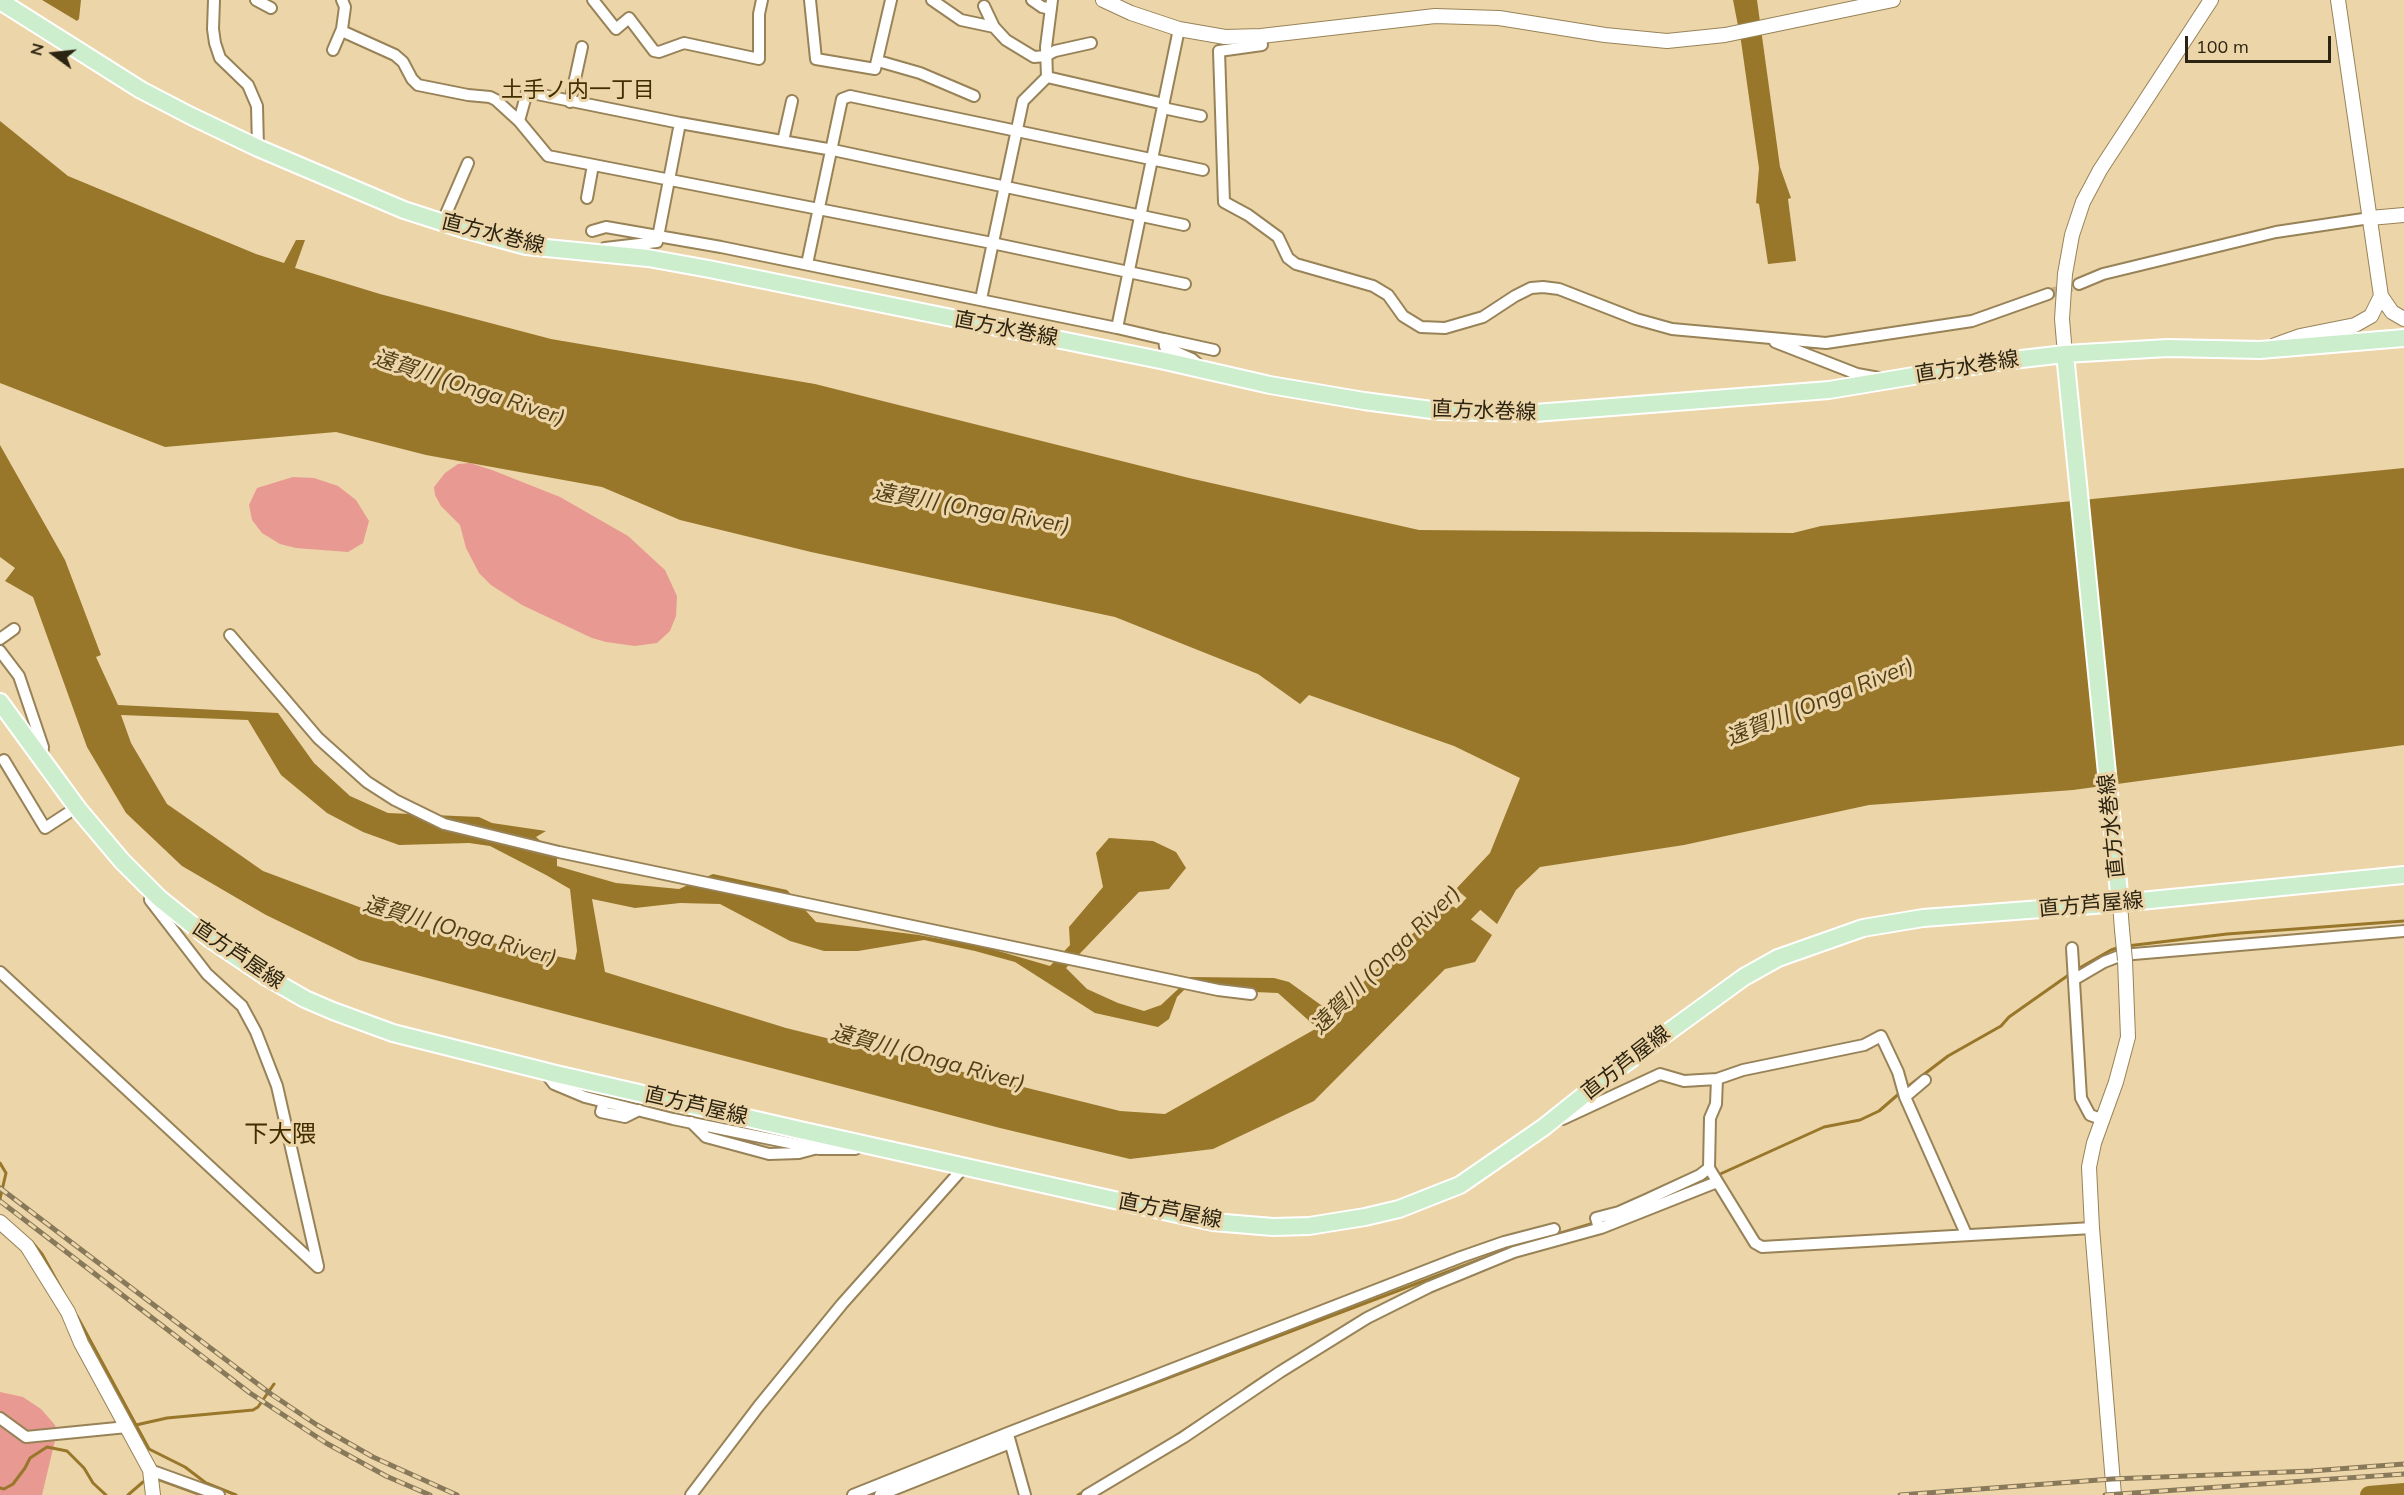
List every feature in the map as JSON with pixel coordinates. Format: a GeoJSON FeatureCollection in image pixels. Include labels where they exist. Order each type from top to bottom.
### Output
{"type":"FeatureCollection","features":[{"type":"Feature","properties":{"kind":"main road","name":"直方水巻線"},"geometry":{"type":"LineString","coordinates":[[0,1],[141,90],[258,148],[404,210],[442,223],[526,246],[648,258],[709,269],[1364,402],[1439,411],[1534,413],[1829,390],[2004,361],[2066,359],[2168,348],[2260,350],[2404,338]]}},
{"type":"Feature","properties":{"kind":"main road","name":"直方水巻線"},"geometry":{"type":"LineString","coordinates":[[2066,359],[2119,899]]}},
{"type":"Feature","properties":{"kind":"main road","name":"直方芦屋線"},"geometry":{"type":"LineString","coordinates":[[0,702],[79,810],[122,861],[178,915],[265,976],[305,999],[363,1023],[393,1033],[544,1071],[865,1144],[1213,1222],[1273,1227],[1309,1226],[1399,1209],[1460,1185],[1544,1127],[1609,1075],[1744,977],[1778,958],[1863,928],[1923,918],[2404,875]]}},
{"type":"Feature","properties":{"kind":"street"},"geometry":{"type":"LineString","coordinates":[[214,0],[213,29],[220,58],[248,85],[257,106],[258,148]]}},
{"type":"Feature","properties":{"kind":"street"},"geometry":{"type":"LineString","coordinates":[[256,0],[271,8]]}},
{"type":"Feature","properties":{"kind":"street"},"geometry":{"type":"LineString","coordinates":[[333,50],[342,29],[345,7],[342,0]]}},
{"type":"Feature","properties":{"kind":"street"},"geometry":{"type":"LineString","coordinates":[[593,0],[616,29],[629,18],[654,51],[659,52],[684,43],[759,59],[759,15],[762,0]]}},
{"type":"Feature","properties":{"kind":"street"},"geometry":{"type":"LineString","coordinates":[[810,0],[816,59],[875,69],[891,0]]}},
{"type":"Feature","properties":{"kind":"street"},"geometry":{"type":"LineString","coordinates":[[932,0],[961,20],[994,27]]}},
{"type":"Feature","properties":{"kind":"street"},"geometry":{"type":"LineString","coordinates":[[981,299],[1023,101],[1047,77],[1046,56],[1051,4],[1042,7],[1032,0]]}},
{"type":"Feature","properties":{"kind":"street"},"geometry":{"type":"LineString","coordinates":[[1103,0],[1131,13],[1179,29],[1225,37],[1261,36],[1435,16],[1499,18],[1605,35],[1666,41],[1725,35],[1893,0]]}},
{"type":"Feature","properties":{"kind":"street"},"geometry":{"type":"LineString","coordinates":[[2066,359],[2062,319],[2065,274],[2072,235],[2083,202],[2100,170],[2211,0]]}},
{"type":"Feature","properties":{"kind":"street"},"geometry":{"type":"LineString","coordinates":[[2338,0],[2381,296],[2392,312],[2404,318]]}},
{"type":"Feature","properties":{"kind":"street"},"geometry":{"type":"LineString","coordinates":[[984,6],[994,27],[1006,40],[1034,57],[1046,56],[1055,51],[1091,43]]}},
{"type":"Feature","properties":{"kind":"street"},"geometry":{"type":"LineString","coordinates":[[342,29],[347,34],[395,55],[403,62],[418,85],[490,97],[519,122],[548,156],[819,208],[1185,284]]}},
{"type":"Feature","properties":{"kind":"street"},"geometry":{"type":"LineString","coordinates":[[1117,328],[1179,29]]}},
{"type":"Feature","properties":{"kind":"street"},"geometry":{"type":"LineString","coordinates":[[1261,36],[1262,45],[1219,51],[1224,202],[1248,215],[1278,237],[1288,258],[1296,264],[1374,286],[1388,295],[1403,316],[1421,327],[1445,328],[1483,317],[1515,296],[1532,288],[1544,287],[1559,289],[1636,319],[1672,328],[1826,344],[1972,321],[2048,294]]}},
{"type":"Feature","properties":{"kind":"street"},"geometry":{"type":"LineString","coordinates":[[570,102],[582,47]]}},
{"type":"Feature","properties":{"kind":"street"},"geometry":{"type":"LineString","coordinates":[[878,61],[920,73],[974,96]]}},
{"type":"Feature","properties":{"kind":"street"},"geometry":{"type":"LineString","coordinates":[[1047,77],[1201,116]]}},
{"type":"Feature","properties":{"kind":"street"},"geometry":{"type":"LineString","coordinates":[[519,122],[526,92],[680,123],[833,150],[1184,225]]}},
{"type":"Feature","properties":{"kind":"street"},"geometry":{"type":"LineString","coordinates":[[807,264],[842,99],[850,96],[1203,170]]}},
{"type":"Feature","properties":{"kind":"street"},"geometry":{"type":"LineString","coordinates":[[783,141],[792,101]]}},
{"type":"Feature","properties":{"kind":"street"},"geometry":{"type":"LineString","coordinates":[[578,251],[657,242],[680,123]]}},
{"type":"Feature","properties":{"kind":"street"},"geometry":{"type":"LineString","coordinates":[[442,223],[468,163]]}},
{"type":"Feature","properties":{"kind":"street"},"geometry":{"type":"LineString","coordinates":[[587,198],[593,165]]}},
{"type":"Feature","properties":{"kind":"street"},"geometry":{"type":"LineString","coordinates":[[2079,284],[2103,274],[2276,232],[2404,215]]}},
{"type":"Feature","properties":{"kind":"street"},"geometry":{"type":"LineString","coordinates":[[592,231],[606,227],[807,264],[1214,350]]}},
{"type":"Feature","properties":{"kind":"street"},"geometry":{"type":"LineString","coordinates":[[2260,350],[2300,336],[2355,325],[2371,316],[2381,296]]}},
{"type":"Feature","properties":{"kind":"street"},"geometry":{"type":"LineString","coordinates":[[1164,339],[1165,347],[1192,359],[1206,371]]}},
{"type":"Feature","properties":{"kind":"street"},"geometry":{"type":"LineString","coordinates":[[1770,339],[1857,374],[1886,380]]}},
{"type":"Feature","properties":{"kind":"street"},"geometry":{"type":"LineString","coordinates":[[0,639],[14,629]]}},
{"type":"Feature","properties":{"kind":"street"},"geometry":{"type":"LineString","coordinates":[[230,635],[318,738],[368,782],[395,800],[444,824],[559,852],[1207,988],[1251,994]]}},
{"type":"Feature","properties":{"kind":"street"},"geometry":{"type":"LineString","coordinates":[[0,651],[19,676],[43,747],[42,759]]}},
{"type":"Feature","properties":{"kind":"street"},"geometry":{"type":"LineString","coordinates":[[4,760],[45,828],[68,813]]}},
{"type":"Feature","properties":{"kind":"street"},"geometry":{"type":"LineString","coordinates":[[0,972],[318,1267],[277,1086],[256,1032],[242,1006],[207,974],[150,900],[151,890]]}},
{"type":"Feature","properties":{"kind":"street"},"geometry":{"type":"LineString","coordinates":[[2114,1495],[2091,1228],[2089,1167],[2101,1119],[2116,1082],[2128,1038],[2125,960],[2119,899]]}},
{"type":"Feature","properties":{"kind":"street"},"geometry":{"type":"LineString","coordinates":[[2075,979],[2104,962],[2122,955],[2404,931]]}},
{"type":"Feature","properties":{"kind":"street"},"geometry":{"type":"LineString","coordinates":[[2072,948],[2081,1098],[2090,1115],[2101,1119]]}},
{"type":"Feature","properties":{"kind":"street"},"geometry":{"type":"LineString","coordinates":[[1544,1127],[1660,1074],[1684,1081],[1717,1079],[1743,1070],[1864,1045],[1881,1036],[1898,1072],[1903,1093],[1966,1234]]}},
{"type":"Feature","properties":{"kind":"street"},"geometry":{"type":"LineString","coordinates":[[544,1071],[554,1084],[585,1097],[691,1122],[817,1149],[855,1149],[865,1144]]}},
{"type":"Feature","properties":{"kind":"street"},"geometry":{"type":"LineString","coordinates":[[1717,1079],[1716,1104],[1710,1118],[1713,1175],[1755,1243],[1762,1248],[2091,1228]]}},
{"type":"Feature","properties":{"kind":"street"},"geometry":{"type":"LineString","coordinates":[[1903,1093],[1925,1080]]}},
{"type":"Feature","properties":{"kind":"street"},"geometry":{"type":"LineString","coordinates":[[691,1495],[758,1407],[842,1304],[857,1290],[965,1166]]}},
{"type":"Feature","properties":{"kind":"street"},"geometry":{"type":"LineString","coordinates":[[1087,1495],[1184,1437],[1280,1372],[1367,1318],[1429,1287],[1514,1251],[1598,1225],[1713,1175]]}},
{"type":"Feature","properties":{"kind":"street"},"geometry":{"type":"LineString","coordinates":[[0,1222],[27,1246],[68,1312],[81,1343],[150,1470],[153,1495]]}},
{"type":"Feature","properties":{"kind":"street"},"geometry":{"type":"LineString","coordinates":[[853,1495],[1461,1257],[1504,1242],[1554,1229]]}},
{"type":"Feature","properties":{"kind":"street"},"geometry":{"type":"LineString","coordinates":[[0,1418],[26,1437],[127,1427]]}},
{"type":"Feature","properties":{"kind":"street"},"geometry":{"type":"LineString","coordinates":[[880,1495],[1009,1440],[1025,1495]]}},
{"type":"Feature","properties":{"kind":"street"},"geometry":{"type":"LineString","coordinates":[[150,1470],[219,1495]]}},
{"type":"Feature","properties":{"kind":"shaded area"},"geometry":{"type":"Polygon","coordinates":[[[470,463],[560,497],[628,536],[665,570],[677,596],[676,616],[670,631],[657,643],[635,646],[606,642],[592,638],[522,605],[491,585],[479,573],[466,548],[460,525],[441,506],[435,495],[434,487],[445,473],[458,464],[470,463]]]}},
{"type":"Feature","properties":{"kind":"shaded area"},"geometry":{"type":"Polygon","coordinates":[[[293,477],[314,478],[338,486],[356,500],[369,521],[363,543],[348,552],[296,548],[280,544],[262,533],[252,520],[249,505],[257,488],[293,477]]]}},
{"type":"Feature","properties":{"kind":"shaded area"},"geometry":{"type":"Polygon","coordinates":[[[0,1392],[23,1397],[41,1409],[55,1425],[57,1432],[42,1495],[0,1495],[0,1392]]]}},
{"type":"Feature","properties":{"kind":"water"},"geometry":{"type":"Polygon","coordinates":[[[42,0],[81,0],[79,19],[77,21],[42,0]]]}},
{"type":"Feature","properties":{"kind":"water"},"geometry":{"type":"Polygon","coordinates":[[[1733,0],[1757,0],[1780,167],[1791,198],[1788,199],[1796,261],[1768,264],[1759,204],[1756,203],[1759,168],[1733,0]]]}},
{"type":"Feature","properties":{"kind":"water"},"geometry":{"type":"Polygon","coordinates":[[[0,121],[68,176],[256,254],[284,263],[296,240],[305,240],[295,268],[380,294],[551,339],[815,384],[1189,478],[1419,530],[1793,533],[1821,526],[2404,468],[2404,745],[2073,790],[1869,805],[1684,845],[1540,867],[1516,890],[1497,924],[1456,889],[1490,853],[1520,778],[1454,746],[1309,695],[1300,704],[1258,674],[1115,617],[811,552],[680,520],[602,487],[426,455],[336,432],[165,447],[0,383],[0,121]]]}},
{"type":"Feature","properties":{"kind":"water"},"geometry":{"type":"Polygon","coordinates":[[[0,445],[65,560],[101,655],[96,657],[118,705],[278,713],[314,763],[350,796],[388,813],[479,817],[492,823],[546,831],[536,837],[557,856],[557,866],[616,883],[679,889],[713,874],[787,890],[816,922],[919,935],[985,947],[1050,966],[1070,945],[1069,927],[1103,887],[1096,853],[1109,838],[1153,841],[1176,852],[1186,868],[1169,889],[1139,892],[1066,968],[1087,989],[1118,1003],[1144,1011],[1161,1005],[1191,977],[1274,978],[1289,982],[1332,1013],[1446,901],[1492,935],[1475,962],[1445,969],[1314,1101],[1213,1149],[1130,1159],[1000,1128],[359,960],[266,915],[182,866],[126,813],[87,747],[33,597],[5,581],[15,568],[0,557],[0,445]],[[121,715],[131,743],[167,804],[263,871],[410,926],[575,960],[577,951],[570,889],[546,875],[490,846],[469,843],[399,845],[363,832],[327,813],[281,775],[248,720],[121,715]],[[592,899],[605,972],[786,1028],[1120,1111],[1165,1114],[1317,1028],[1278,993],[1185,989],[1177,997],[1169,1019],[1158,1027],[1095,1013],[1015,962],[975,951],[924,940],[858,951],[824,951],[790,941],[720,904],[680,903],[635,908],[592,899]]]}},
{"type":"Feature","properties":{"kind":"waterway","name":"遠賀川 (Onga River)"},"geometry":{"type":"LineString","coordinates":[[1447,931],[1491,886]]}},
{"type":"Feature","properties":{"kind":"waterway"},"geometry":{"type":"LineString","coordinates":[[2127,946],[2227,934],[2404,921]]}},
{"type":"Feature","properties":{"kind":"waterway"},"geometry":{"type":"LineString","coordinates":[[2076,970],[2120,947]]}},
{"type":"Feature","properties":{"kind":"waterway"},"geometry":{"type":"LineString","coordinates":[[1906,1088],[1948,1056],[2001,1026],[2009,1017],[2070,974]]}},
{"type":"Feature","properties":{"kind":"waterway"},"geometry":{"type":"LineString","coordinates":[[1718,1175],[1824,1127],[1860,1120],[1879,1111],[1901,1092]]}},
{"type":"Feature","properties":{"kind":"waterway"},"geometry":{"type":"LineString","coordinates":[[0,1163],[6,1173],[0,1199]]}},
{"type":"Feature","properties":{"kind":"waterway"},"geometry":{"type":"LineString","coordinates":[[1679,1192],[1711,1177]]}},
{"type":"Feature","properties":{"kind":"waterway"},"geometry":{"type":"LineString","coordinates":[[1514,1247],[1594,1223]]}},
{"type":"Feature","properties":{"kind":"waterway"},"geometry":{"type":"LineString","coordinates":[[32,1242],[42,1254],[63,1292]]}},
{"type":"Feature","properties":{"kind":"waterway"},"geometry":{"type":"LineString","coordinates":[[1049,1423],[1500,1252]]}},
{"type":"Feature","properties":{"kind":"waterway"},"geometry":{"type":"LineString","coordinates":[[77,1316],[149,1449],[185,1467],[206,1483],[236,1495]]}},
{"type":"Feature","properties":{"kind":"waterway"},"geometry":{"type":"LineString","coordinates":[[1245,1389],[1267,1374]]}},
{"type":"Feature","properties":{"kind":"waterway"},"geometry":{"type":"LineString","coordinates":[[136,1425],[167,1418],[253,1410],[258,1407],[274,1384]]}},
{"type":"Feature","properties":{"kind":"waterway"},"geometry":{"type":"LineString","coordinates":[[1168,1441],[1240,1393]]}},
{"type":"Feature","properties":{"kind":"waterway"},"geometry":{"type":"LineString","coordinates":[[0,1488],[4,1489],[13,1484],[30,1458],[47,1447],[67,1451],[106,1495]]}},
{"type":"Feature","properties":{"kind":"waterway"},"geometry":{"type":"LineString","coordinates":[[154,1481],[160,1480],[201,1495]]}},
{"type":"Feature","properties":{"kind":"waterway"},"geometry":{"type":"LineString","coordinates":[[128,1495],[143,1482],[148,1481]]}},
{"type":"Feature","properties":{"kind":"waterway"},"geometry":{"type":"LineString","coordinates":[[869,1495],[878,1491]]}},
{"type":"Feature","properties":{"kind":"waterway"},"geometry":{"type":"LineString","coordinates":[[1078,1495],[1085,1491]]}},
{"type":"Feature","properties":{"kind":"waterway"},"geometry":{"type":"LineString","coordinates":[[2369,1495],[2404,1492]]}},
{"type":"Feature","properties":{"kind":"tunnel"},"geometry":{"type":"LineString","coordinates":[[2048,294],[2079,284]]}},
{"type":"Feature","properties":{"kind":"railway"},"geometry":{"type":"LineString","coordinates":[[0,1188],[271,1394],[317,1425],[373,1457],[457,1495]]}},
{"type":"Feature","properties":{"kind":"railway"},"geometry":{"type":"LineString","coordinates":[[0,1201],[250,1393],[326,1443],[386,1476],[430,1495]]}},
{"type":"Feature","properties":{"kind":"railway"},"geometry":{"type":"LineString","coordinates":[[1900,1495],[2112,1479],[2311,1471],[2404,1464]]}},
{"type":"Feature","properties":{"kind":"railway"},"geometry":{"type":"LineString","coordinates":[[2105,1495],[2404,1474]]}},
{"type":"Feature","properties":{"kind":"district","name":"土手ノ内一丁目"},"geometry":{"type":"Point","coordinates":[578,90]}},
{"type":"Feature","properties":{"kind":"district","name":"下大隈"},"geometry":{"type":"Point","coordinates":[280,1135]}}]}
